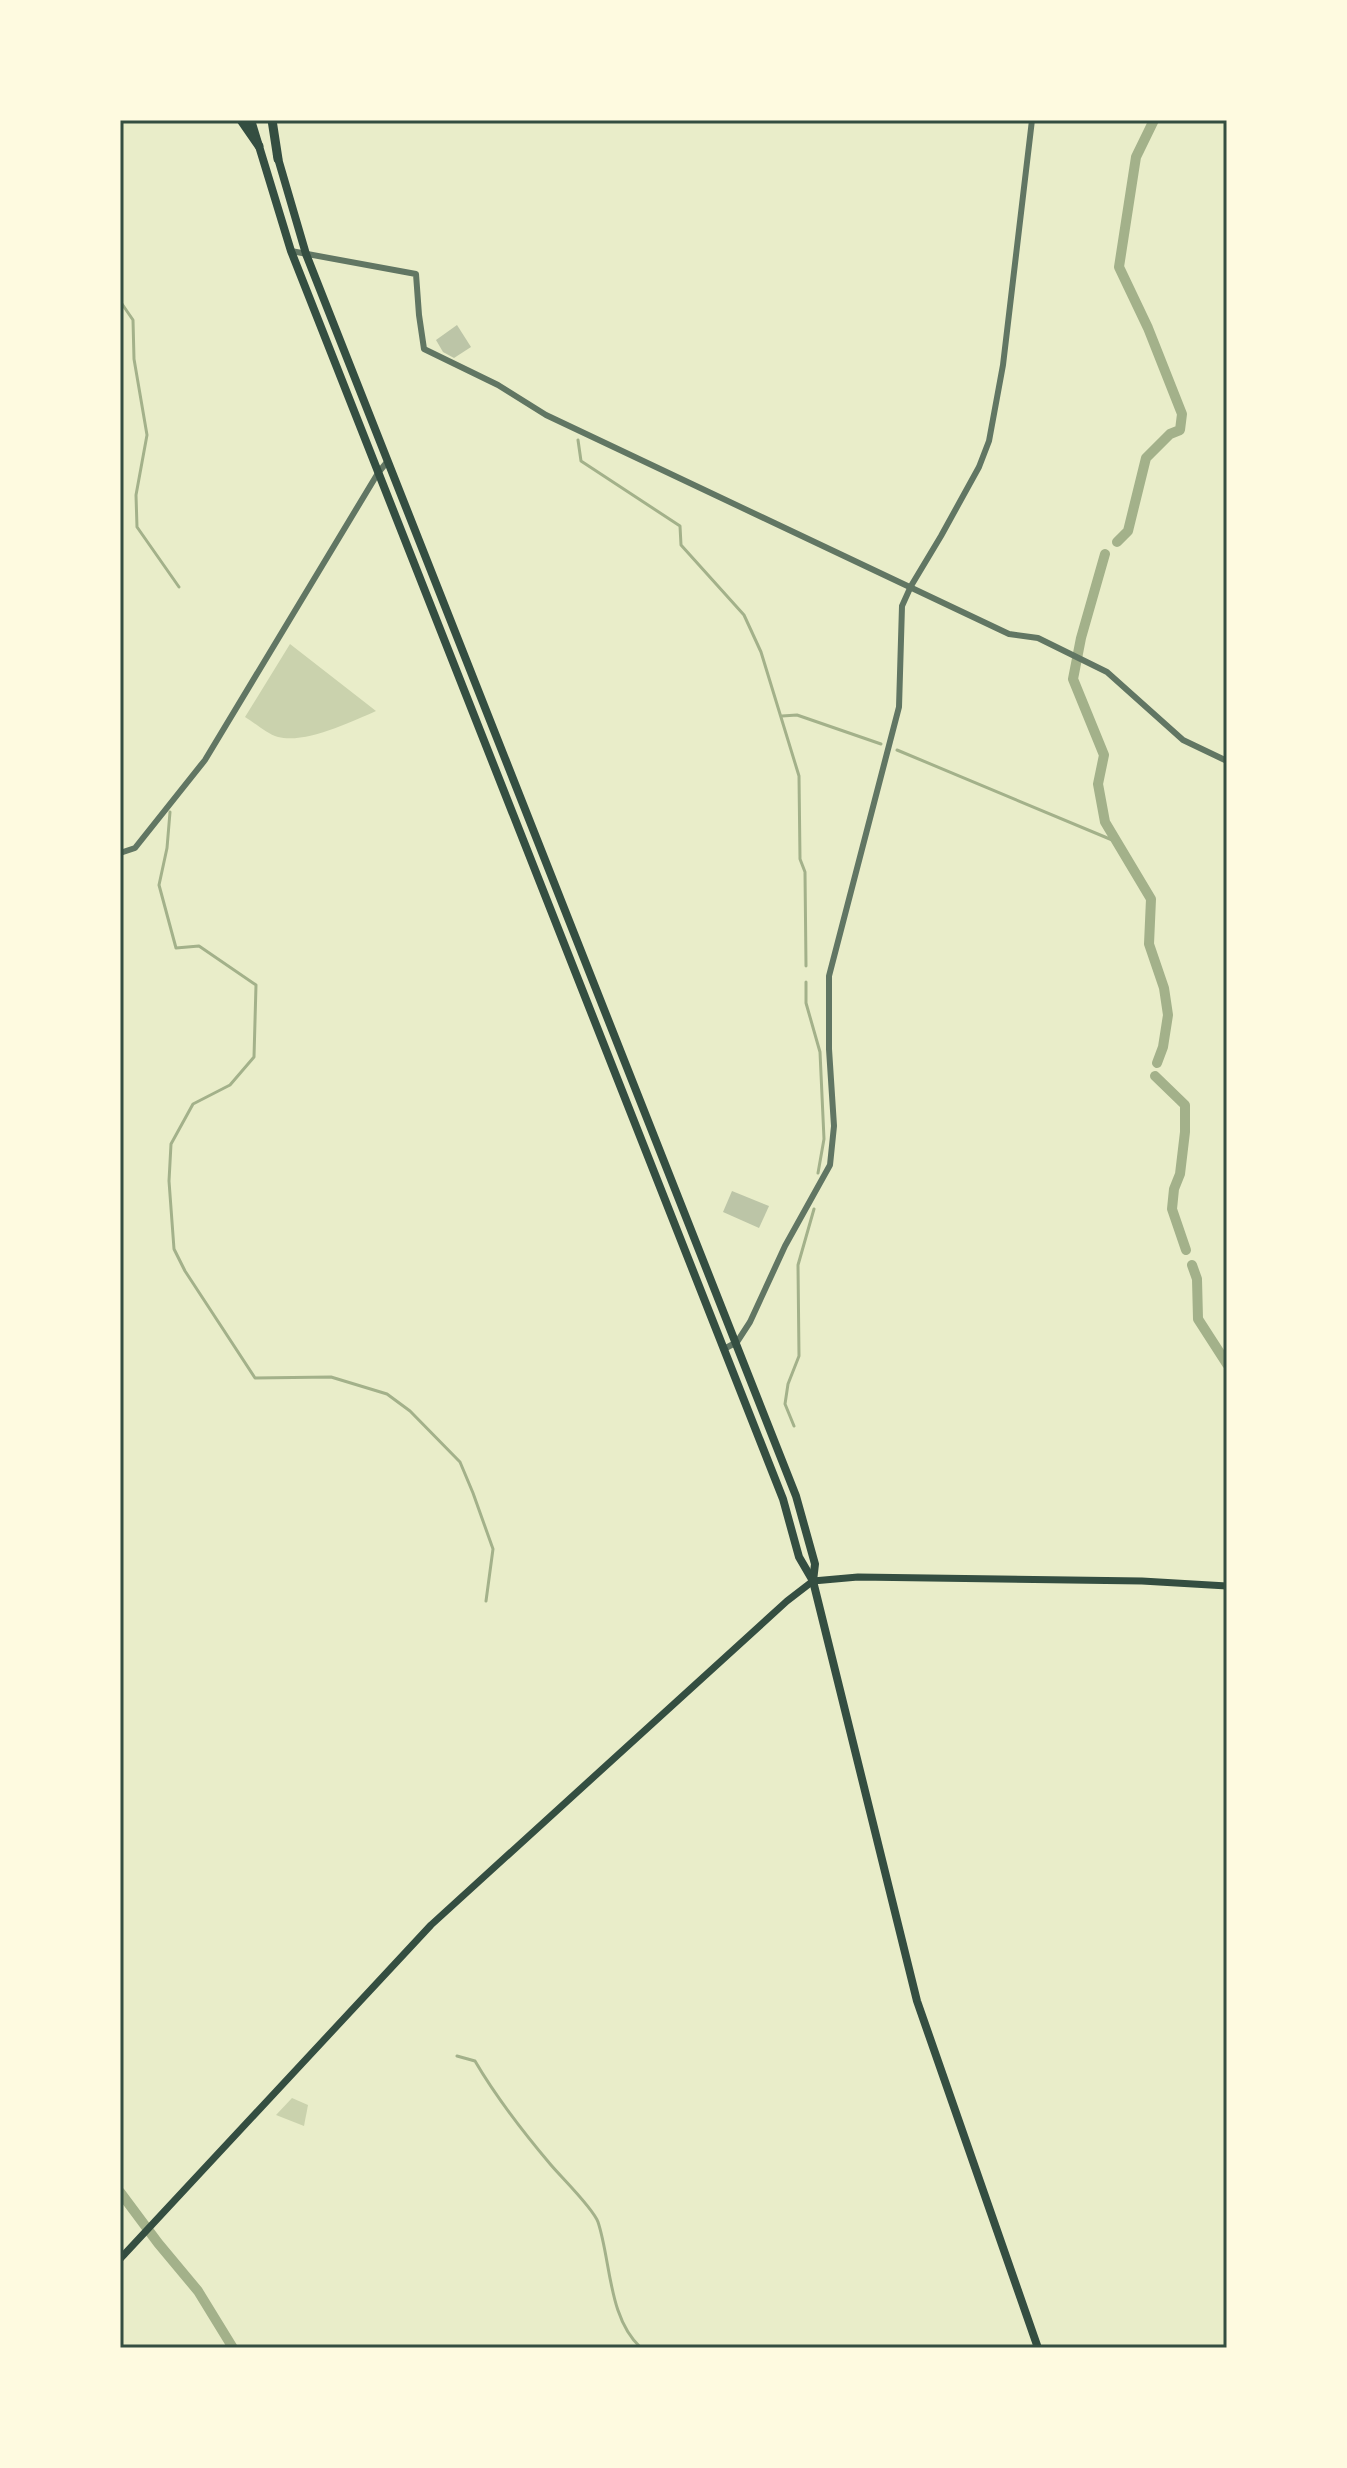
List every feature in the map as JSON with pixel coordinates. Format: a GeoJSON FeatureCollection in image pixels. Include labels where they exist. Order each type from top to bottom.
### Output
{"type":"FeatureCollection","features":[{"type":"Feature","properties":{"kind":"highway"},"geometry":{"type":"LineString","coordinates":[[241,120],[259,146]]}},
{"type":"Feature","properties":{"kind":"highway"},"geometry":{"type":"LineString","coordinates":[[270,120],[278,159]]}},
{"type":"Feature","properties":{"kind":"main road"},"geometry":{"type":"LineString","coordinates":[[251,120],[291,251],[783,1499],[799,1557],[813,1581],[917,2001],[1038,2348]]}},
{"type":"Feature","properties":{"kind":"main road"},"geometry":{"type":"LineString","coordinates":[[278,159],[306,254],[796,1496],[815,1564],[813,1581]]}},
{"type":"Feature","properties":{"kind":"main road"},"geometry":{"type":"LineString","coordinates":[[272,190],[287,186]]}},
{"type":"Feature","properties":{"kind":"main road"},"geometry":{"type":"LineString","coordinates":[[478,728],[490,725]]}},
{"type":"Feature","properties":{"kind":"main road"},"geometry":{"type":"LineString","coordinates":[[560,934],[572,928]]}},
{"type":"Feature","properties":{"kind":"main road"},"geometry":{"type":"LineString","coordinates":[[120,2259],[440,1916],[813,1581],[858,1577],[1142,1581],[1227,1586]]}},
{"type":"Feature","properties":{"kind":"street"},"geometry":{"type":"LineString","coordinates":[[724,1349],[737,1342],[750,1322],[785,1246],[830,1165],[834,1126],[829,1049],[829,976],[899,707],[902,606],[979,467],[989,441],[1003,365],[1032,120]]}},
{"type":"Feature","properties":{"kind":"street"},"geometry":{"type":"LineString","coordinates":[[291,251],[416,274],[424,349],[498,385],[546,415],[1009,634],[1038,638],[1107,672],[1183,740],[1227,761]]}},
{"type":"Feature","properties":{"kind":"street"},"geometry":{"type":"LineString","coordinates":[[120,853],[135,848],[205,760],[387,462]]}},
{"type":"Feature","properties":{"kind":"green space"},"geometry":{"type":"Polygon","coordinates":[[[290,644],[376,711],[328,731],[289,738],[274,736],[245,717],[290,644]]]}},
{"type":"Feature","properties":{"kind":"green space"},"geometry":{"type":"Polygon","coordinates":[[[292,2098],[308,2105],[304,2126],[276,2115],[292,2098]]]}},
{"type":"Feature","properties":{"kind":"building"},"geometry":{"type":"Polygon","coordinates":[[[457,325],[471,347],[454,358],[443,352],[436,340],[457,325]]]}},
{"type":"Feature","properties":{"kind":"building"},"geometry":{"type":"Polygon","coordinates":[[[732,1191],[769,1206],[759,1228],[723,1212],[732,1191]]]}},
{"type":"Feature","properties":{"kind":"waterway"},"geometry":{"type":"LineString","coordinates":[[1117,542],[1128,531],[1146,458],[1170,434],[1180,430],[1182,414],[1148,328],[1119,267],[1136,157],[1154,120]]}},
{"type":"Feature","properties":{"kind":"waterway"},"geometry":{"type":"LineString","coordinates":[[120,301],[133,320],[134,359],[147,435],[136,495],[137,527],[179,587]]}},
{"type":"Feature","properties":{"kind":"waterway"},"geometry":{"type":"LineString","coordinates":[[578,440],[581,461],[680,526],[681,545],[744,615],[761,652],[799,776],[800,859],[805,872],[806,966]]}},
{"type":"Feature","properties":{"kind":"waterway"},"geometry":{"type":"LineString","coordinates":[[1105,554],[1081,638],[1073,679],[1104,755],[1098,784],[1105,822],[1151,899],[1149,944],[1164,988],[1168,1015],[1157,1063]]}},
{"type":"Feature","properties":{"kind":"waterway"},"geometry":{"type":"LineString","coordinates":[[782,716],[797,715],[881,744]]}},
{"type":"Feature","properties":{"kind":"waterway"},"geometry":{"type":"LineString","coordinates":[[897,750],[1117,842]]}},
{"type":"Feature","properties":{"kind":"waterway"},"geometry":{"type":"LineString","coordinates":[[170,812],[159,885],[176,948],[199,946],[256,985],[254,1057],[230,1085],[193,1104],[171,1144],[169,1181],[174,1249],[255,1378],[331,1377],[387,1394],[410,1411],[460,1462],[493,1549],[486,1601]]}},
{"type":"Feature","properties":{"kind":"waterway"},"geometry":{"type":"LineString","coordinates":[[806,982],[806,1003],[820,1052],[824,1139],[818,1173]]}},
{"type":"Feature","properties":{"kind":"waterway"},"geometry":{"type":"LineString","coordinates":[[1155,1076],[1185,1105],[1180,1174],[1174,1189],[1172,1209],[1186,1250]]}},
{"type":"Feature","properties":{"kind":"waterway"},"geometry":{"type":"LineString","coordinates":[[794,1426],[785,1404],[788,1384],[799,1356],[798,1265],[814,1209]]}},
{"type":"Feature","properties":{"kind":"waterway"},"geometry":{"type":"LineString","coordinates":[[1192,1265],[1197,1279],[1198,1319],[1227,1364]]}},
{"type":"Feature","properties":{"kind":"waterway"},"geometry":{"type":"LineString","coordinates":[[457,2056],[475,2061],[521,2128],[595,2216],[616,2305],[630,2336],[641,2348]]}},
{"type":"Feature","properties":{"kind":"waterway"},"geometry":{"type":"LineString","coordinates":[[120,2192],[198,2291],[233,2348]]}}]}
